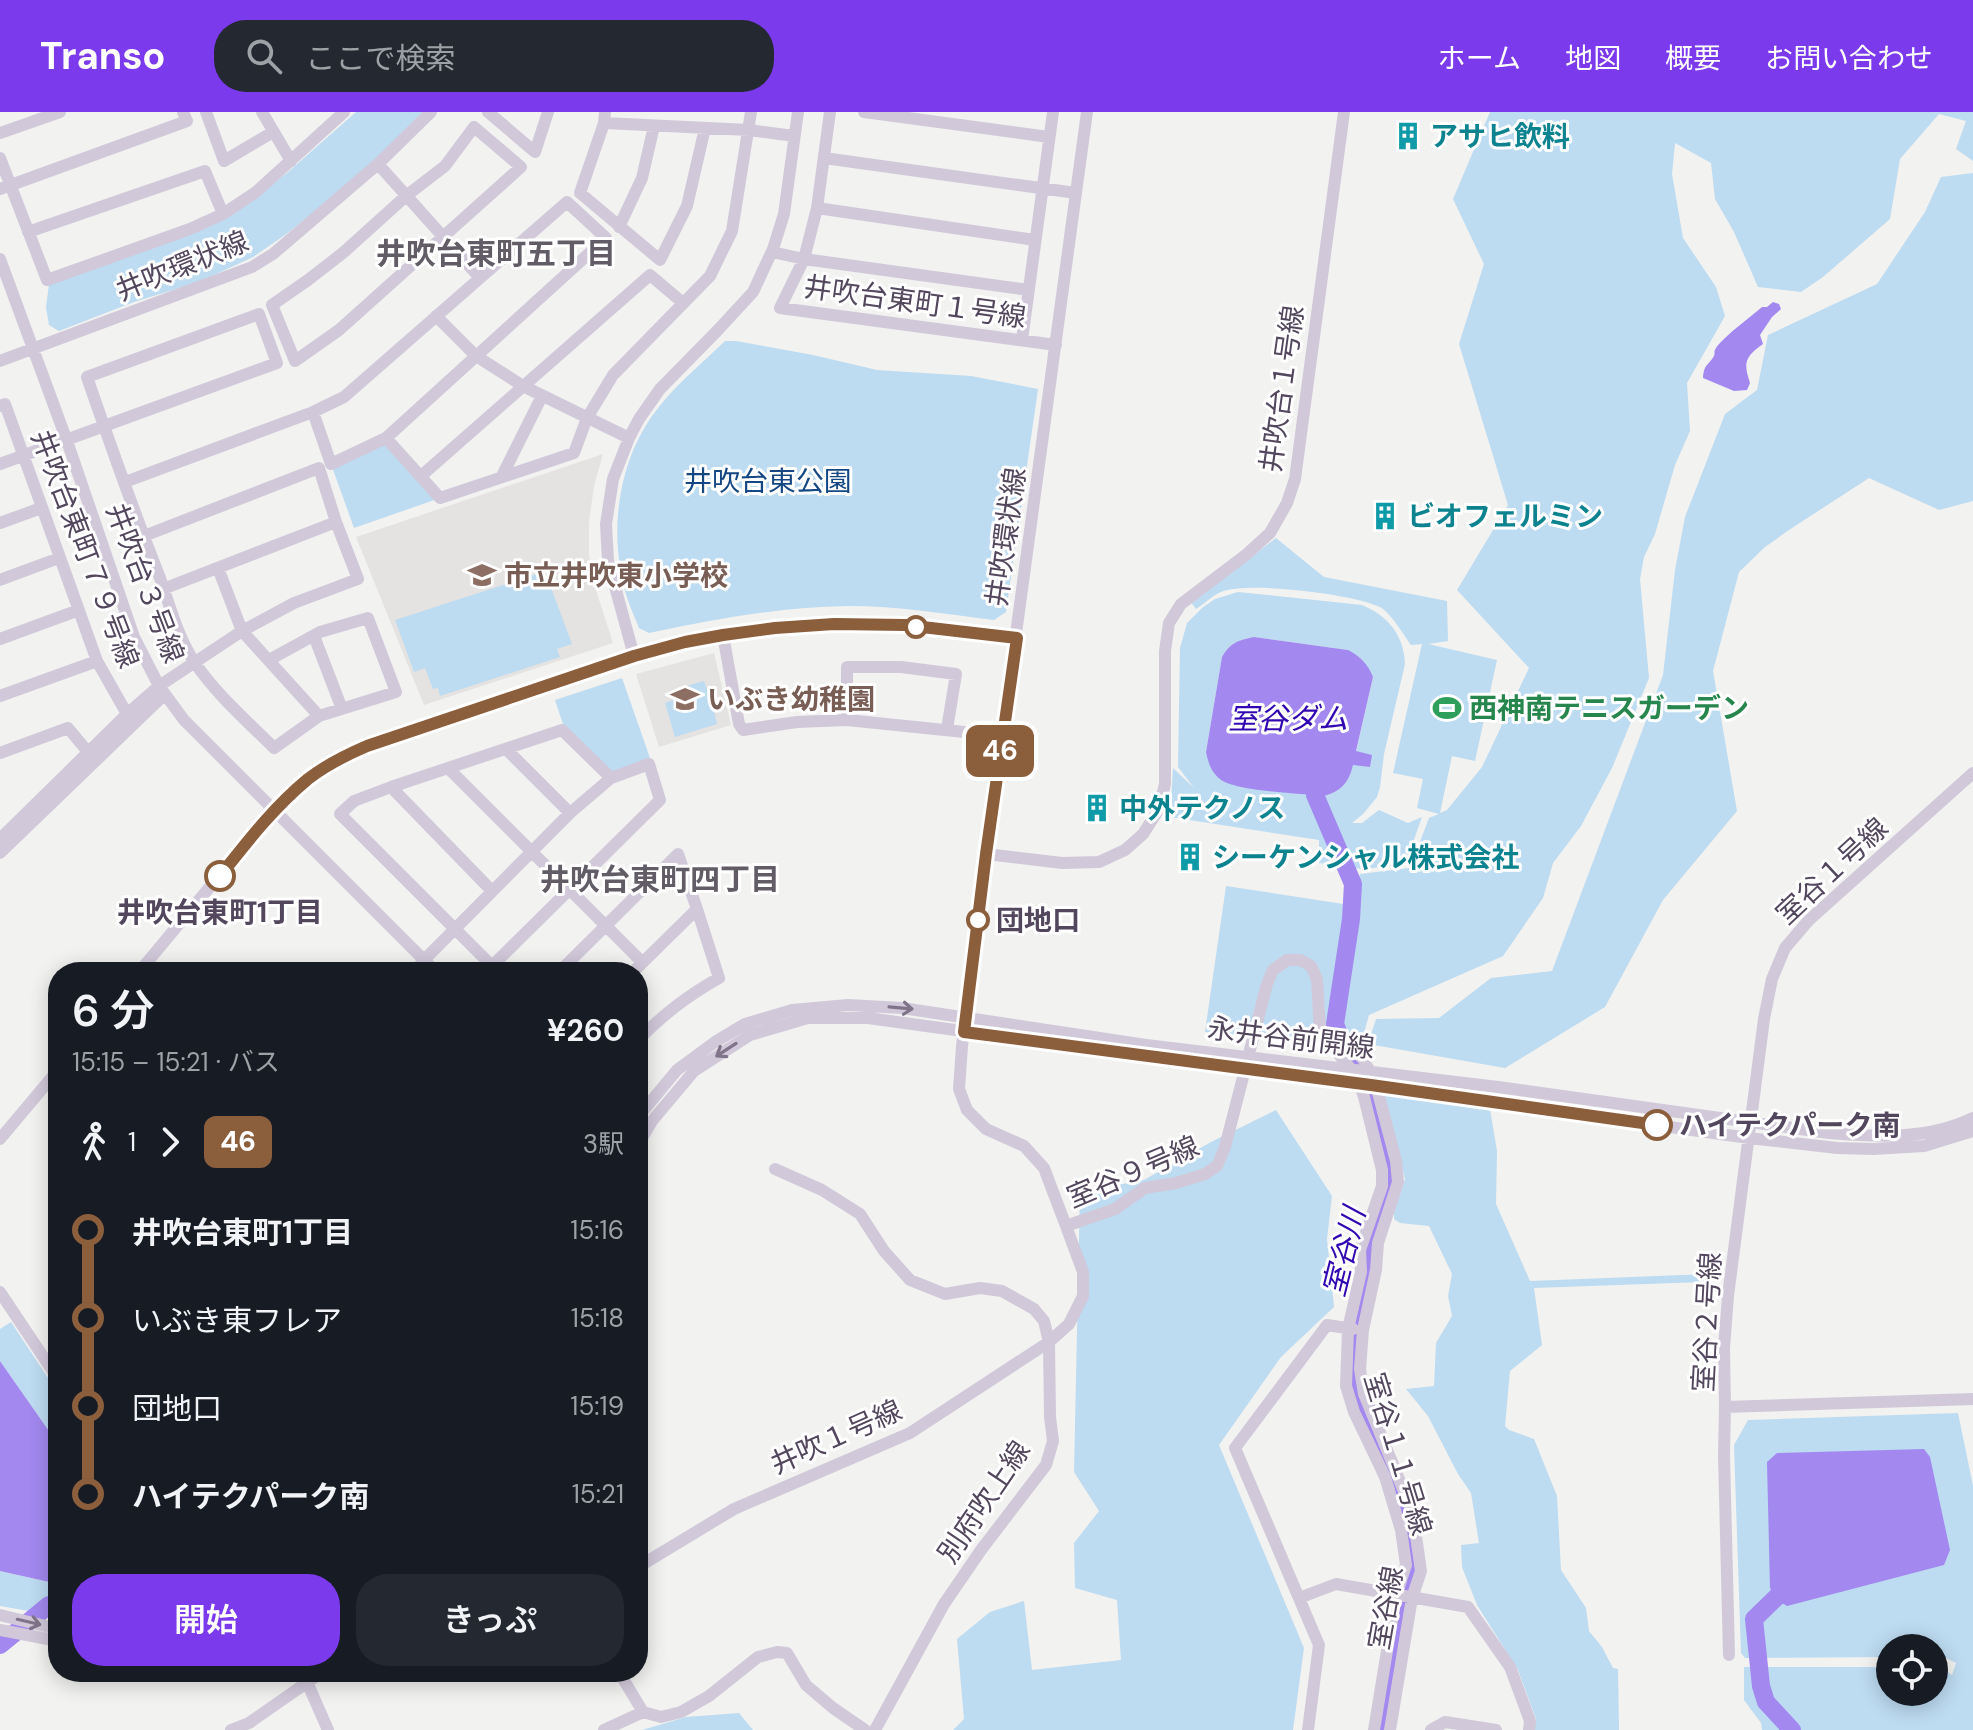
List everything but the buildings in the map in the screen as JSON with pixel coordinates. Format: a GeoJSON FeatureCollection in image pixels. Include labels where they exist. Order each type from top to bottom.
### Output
{"type":"FeatureCollection","features":[{"type":"Feature","properties":{"kind":"street"},"geometry":{"type":"LineString","coordinates":[[0,133],[60,112]]}},
{"type":"Feature","properties":{"kind":"street"},"geometry":{"type":"LineString","coordinates":[[5,187],[187,121],[183,112]]}},
{"type":"Feature","properties":{"kind":"street"},"geometry":{"type":"LineString","coordinates":[[206,112],[224,161],[273,132]]}},
{"type":"Feature","properties":{"kind":"street"},"geometry":{"type":"LineString","coordinates":[[262,112],[291,161]]}},
{"type":"Feature","properties":{"kind":"street","name":"井吹環状線"},"geometry":{"type":"LineString","coordinates":[[0,361],[252,267],[273,254],[378,164],[431,112]]}},
{"type":"Feature","properties":{"kind":"street"},"geometry":{"type":"LineString","coordinates":[[488,112],[535,152],[548,112]]}},
{"type":"Feature","properties":{"kind":"street"},"geometry":{"type":"LineString","coordinates":[[386,438],[440,498],[574,453],[587,418],[613,375],[710,276],[732,231],[751,112]]}},
{"type":"Feature","properties":{"kind":"street"},"geometry":{"type":"LineString","coordinates":[[634,656],[608,561],[606,524],[613,479],[629,438],[660,389],[753,292],[772,252],[784,214],[798,112]]}},
{"type":"Feature","properties":{"kind":"street","name":"井吹台東町１号線"},"geometry":{"type":"LineString","coordinates":[[830,112],[817,208],[804,259],[780,308],[1056,345]]}},
{"type":"Feature","properties":{"kind":"street"},"geometry":{"type":"LineString","coordinates":[[864,112],[1049,137]]}},
{"type":"Feature","properties":{"kind":"street"},"geometry":{"type":"LineString","coordinates":[[1022,340],[1053,112]]}},
{"type":"Feature","properties":{"kind":"street","name":"井吹環状線"},"geometry":{"type":"LineString","coordinates":[[1066,1226],[1044,1168],[1024,1146],[986,1129],[967,1110],[959,1089],[986,854],[1087,112]]}},
{"type":"Feature","properties":{"kind":"street","name":"井吹台１号線"},"geometry":{"type":"LineString","coordinates":[[986,854],[1062,863],[1099,862],[1125,850],[1143,834],[1159,809],[1165,784],[1165,651],[1169,623],[1181,604],[1270,533],[1287,503],[1295,479],[1344,112]]}},
{"type":"Feature","properties":{"kind":"street"},"geometry":{"type":"LineString","coordinates":[[0,158],[5,187],[28,232],[47,280],[190,229],[223,214],[256,192],[336,115]]}},
{"type":"Feature","properties":{"kind":"street"},"geometry":{"type":"LineString","coordinates":[[705,128],[687,206],[660,260],[580,193],[604,118],[654,126],[705,128],[749,130],[794,136]]}},
{"type":"Feature","properties":{"kind":"street"},"geometry":{"type":"LineString","coordinates":[[619,227],[642,178],[654,126]]}},
{"type":"Feature","properties":{"kind":"street"},"geometry":{"type":"LineString","coordinates":[[474,127],[521,167],[443,237],[339,330],[295,361],[272,305],[344,252],[406,196],[445,166],[474,127]]}},
{"type":"Feature","properties":{"kind":"street"},"geometry":{"type":"LineString","coordinates":[[824,158],[1076,193]]}},
{"type":"Feature","properties":{"kind":"street"},"geometry":{"type":"LineString","coordinates":[[378,164],[480,278]]}},
{"type":"Feature","properties":{"kind":"street"},"geometry":{"type":"LineString","coordinates":[[28,232],[205,171],[223,214]]}},
{"type":"Feature","properties":{"kind":"street"},"geometry":{"type":"LineString","coordinates":[[125,482],[313,412],[344,397],[567,202],[606,238],[386,438],[331,464],[313,412]]}},
{"type":"Feature","properties":{"kind":"street"},"geometry":{"type":"LineString","coordinates":[[817,208],[1035,240]]}},
{"type":"Feature","properties":{"kind":"street"},"geometry":{"type":"LineString","coordinates":[[772,252],[1029,290]]}},
{"type":"Feature","properties":{"kind":"street","name":"井吹台３号線"},"geometry":{"type":"LineString","coordinates":[[0,259],[134,637],[162,690],[185,722],[424,960]]}},
{"type":"Feature","properties":{"kind":"street"},"geometry":{"type":"LineString","coordinates":[[421,476],[650,275],[682,302]]}},
{"type":"Feature","properties":{"kind":"street"},"geometry":{"type":"LineString","coordinates":[[0,464],[67,441],[105,427],[277,363],[259,314],[87,377],[105,427],[125,482],[163,589],[185,644],[217,692],[274,748],[319,716],[396,692],[368,618],[314,636],[269,660]]}},
{"type":"Feature","properties":{"kind":"street"},"geometry":{"type":"LineString","coordinates":[[436,316],[476,356],[523,386],[629,438]]}},
{"type":"Feature","properties":{"kind":"street"},"geometry":{"type":"LineString","coordinates":[[502,476],[542,396]]}},
{"type":"Feature","properties":{"kind":"street","name":"井吹台東町７９号線"},"geometry":{"type":"LineString","coordinates":[[0,406],[5,404],[97,661],[127,714]]}},
{"type":"Feature","properties":{"kind":"street"},"geometry":{"type":"LineString","coordinates":[[0,853],[162,690],[195,662],[242,631],[294,603],[358,579],[319,468],[144,536]]}},
{"type":"Feature","properties":{"kind":"street"},"geometry":{"type":"LineString","coordinates":[[0,523],[41,508]]}},
{"type":"Feature","properties":{"kind":"street"},"geometry":{"type":"LineString","coordinates":[[163,589],[336,522]]}},
{"type":"Feature","properties":{"kind":"street"},"geometry":{"type":"LineString","coordinates":[[0,580],[59,558]]}},
{"type":"Feature","properties":{"kind":"street"},"geometry":{"type":"LineString","coordinates":[[218,568],[242,631],[319,716]]}},
{"type":"Feature","properties":{"kind":"street"},"geometry":{"type":"LineString","coordinates":[[0,639],[79,610]]}},
{"type":"Feature","properties":{"kind":"street"},"geometry":{"type":"LineString","coordinates":[[147,962],[274,810],[309,778],[334,761],[367,746],[634,656],[723,635],[834,624],[905,625],[1017,638]]}},
{"type":"Feature","properties":{"kind":"street"},"geometry":{"type":"LineString","coordinates":[[723,635],[739,724],[743,730],[797,722],[847,720],[1003,736]]}},
{"type":"Feature","properties":{"kind":"street"},"geometry":{"type":"LineString","coordinates":[[314,636],[342,709]]}},
{"type":"Feature","properties":{"kind":"street"},"geometry":{"type":"LineString","coordinates":[[0,696],[97,661]]}},
{"type":"Feature","properties":{"kind":"street"},"geometry":{"type":"LineString","coordinates":[[847,720],[847,667],[901,667],[956,674],[947,729]]}},
{"type":"Feature","properties":{"kind":"street"},"geometry":{"type":"LineString","coordinates":[[1,835],[127,714],[162,690]]}},
{"type":"Feature","properties":{"kind":"street"},"geometry":{"type":"LineString","coordinates":[[0,753],[68,728],[88,752]]}},
{"type":"Feature","properties":{"kind":"street"},"geometry":{"type":"LineString","coordinates":[[488,962],[340,814],[354,801],[391,787],[562,730],[611,778]]}},
{"type":"Feature","properties":{"kind":"street"},"geometry":{"type":"LineString","coordinates":[[506,749],[570,813]]}},
{"type":"Feature","properties":{"kind":"street"},"geometry":{"type":"LineString","coordinates":[[424,960],[570,813],[611,778],[649,764],[660,800],[569,889],[501,962]]}},
{"type":"Feature","properties":{"kind":"street"},"geometry":{"type":"LineString","coordinates":[[448,768],[605,926],[634,962]]}},
{"type":"Feature","properties":{"kind":"street","name":"室谷１号線"},"geometry":{"type":"LineString","coordinates":[[1749,1138],[1769,990],[1785,948],[1809,920],[1973,773]]}},
{"type":"Feature","properties":{"kind":"street"},"geometry":{"type":"LineString","coordinates":[[391,787],[492,891]]}},
{"type":"Feature","properties":{"kind":"street"},"geometry":{"type":"LineString","coordinates":[[569,962],[678,854],[719,978],[689,995],[648,1030]]}},
{"type":"Feature","properties":{"kind":"street"},"geometry":{"type":"LineString","coordinates":[[643,962],[697,909]]}},
{"type":"Feature","properties":{"kind":"street","name":"室谷９号線"},"geometry":{"type":"LineString","coordinates":[[1066,1226],[1115,1209],[1145,1188],[1176,1183],[1205,1174],[1217,1166],[1225,1147],[1267,984],[1273,970],[1287,960],[1300,960],[1311,966],[1317,979],[1320,1032],[1356,1075],[1382,1170],[1382,1186],[1360,1250],[1361,1272],[1348,1329]]}},
{"type":"Feature","properties":{"kind":"street","name":"永井谷前開線"},"geometry":{"type":"LineString","coordinates":[[648,1105],[677,1070],[745,1024],[792,1010],[848,1005],[902,1008],[966,1017],[1145,1050],[1497,1103],[1837,1148],[1924,1146],[1973,1131]]}},
{"type":"Feature","properties":{"kind":"street","name":"永井谷前開線"},"geometry":{"type":"LineString","coordinates":[[648,1127],[694,1071],[750,1035],[808,1018],[868,1018],[964,1032],[1498,1087],[1869,1136],[1921,1135],[1973,1118]]}},
{"type":"Feature","properties":{"kind":"street","name":"室谷線"},"geometry":{"type":"LineString","coordinates":[[1341,1057],[1352,1048],[1363,1059],[1375,1081],[1396,1161],[1398,1182],[1378,1243],[1376,1270],[1363,1330],[1360,1369],[1364,1394],[1410,1506],[1421,1571],[1412,1598],[1390,1730]]}},
{"type":"Feature","properties":{"kind":"street"},"geometry":{"type":"LineString","coordinates":[[0,1139],[48,1082]]}},
{"type":"Feature","properties":{"kind":"street","name":"室谷２号線"},"geometry":{"type":"LineString","coordinates":[[1749,1138],[1727,1309],[1725,1407],[1973,1399]]}},
{"type":"Feature","properties":{"kind":"street","name":"別府吹上線"},"geometry":{"type":"LineString","coordinates":[[775,1169],[822,1190],[860,1214],[884,1251],[910,1280],[945,1294],[980,1288],[1002,1291],[1034,1309],[1044,1321],[1049,1342],[1053,1441],[1046,1465],[944,1604],[875,1730]]}},
{"type":"Feature","properties":{"kind":"street","name":"井吹１号線"},"geometry":{"type":"LineString","coordinates":[[648,1561],[734,1509],[910,1433],[1049,1342],[1069,1324],[1083,1296],[1083,1272],[1066,1226]]}},
{"type":"Feature","properties":{"kind":"street"},"geometry":{"type":"LineString","coordinates":[[0,1292],[48,1364]]}},
{"type":"Feature","properties":{"kind":"street"},"geometry":{"type":"LineString","coordinates":[[1308,1730],[1319,1645],[1235,1448],[1327,1325],[1363,1330]]}},
{"type":"Feature","properties":{"kind":"street","name":"室谷１１号線"},"geometry":{"type":"LineString","coordinates":[[1348,1329],[1346,1386],[1354,1412],[1385,1477],[1401,1530],[1406,1565],[1396,1596],[1374,1730]]}},
{"type":"Feature","properties":{"kind":"street"},"geometry":{"type":"LineString","coordinates":[[1725,1407],[1729,1655]]}},
{"type":"Feature","properties":{"kind":"street"},"geometry":{"type":"LineString","coordinates":[[1299,1598],[1336,1584],[1468,1607],[1510,1667],[1530,1721],[1529,1730]]}},
{"type":"Feature","properties":{"kind":"street"},"geometry":{"type":"LineString","coordinates":[[0,1615],[48,1627]]}},
{"type":"Feature","properties":{"kind":"street"},"geometry":{"type":"LineString","coordinates":[[0,1630],[48,1639]]}},
{"type":"Feature","properties":{"kind":"street"},"geometry":{"type":"LineString","coordinates":[[604,1730],[643,1712],[661,1717],[681,1712],[709,1696],[758,1657],[777,1652],[787,1653],[806,1685],[865,1730]]}},
{"type":"Feature","properties":{"kind":"street"},"geometry":{"type":"LineString","coordinates":[[231,1730],[249,1723],[307,1682],[328,1730]]}},
{"type":"Feature","properties":{"kind":"street"},"geometry":{"type":"LineString","coordinates":[[625,1682],[643,1712]]}},
{"type":"Feature","properties":{"kind":"street"},"geometry":{"type":"LineString","coordinates":[[1431,1730],[1445,1722],[1496,1730]]}},
{"type":"Feature","properties":{"kind":"shaded area","name":"市立井吹東小学校"},"geometry":{"type":"Polygon","coordinates":[[[603,454],[589,522],[589,555],[594,584],[613,643],[424,705],[356,537],[603,454]]]}},
{"type":"Feature","properties":{"kind":"shaded area","name":"いぶき幼稚園"},"geometry":{"type":"Polygon","coordinates":[[[714,653],[731,725],[659,747],[636,674],[714,653]]]}},
{"type":"Feature","properties":{"kind":"green space"},"geometry":{"type":"Polygon","coordinates":[[[356,112],[423,112],[391,147],[336,195],[253,257],[199,282],[134,302],[59,331],[49,325],[46,307],[49,284],[248,203],[356,112]]]}},
{"type":"Feature","properties":{"kind":"green space"},"geometry":{"type":"Polygon","coordinates":[[[1490,112],[1973,112],[1973,161],[1956,149],[1966,121],[1939,114],[1900,159],[1890,219],[1801,292],[1758,287],[1734,232],[1715,199],[1711,163],[1675,143],[1672,174],[1683,238],[1716,287],[1725,316],[1687,383],[1690,431],[1675,465],[1655,534],[1644,557],[1640,579],[1649,678],[1612,768],[1581,826],[1553,863],[1543,898],[1503,956],[1369,1015],[1361,1044],[1205,1032],[1226,886],[1350,905],[1360,874],[1410,868],[1429,818],[1439,814],[1417,808],[1423,779],[1393,773],[1422,644],[1411,645],[1384,610],[1348,598],[1276,588],[1221,592],[1196,609],[1190,601],[1276,538],[1324,577],[1447,601],[1448,641],[1428,644],[1497,660],[1475,761],[1452,756],[1440,813],[1447,810],[1482,767],[1529,668],[1457,590],[1508,505],[1459,344],[1484,264],[1453,199],[1490,112]]]}},
{"type":"Feature","properties":{"kind":"green space"},"geometry":{"type":"Polygon","coordinates":[[[1973,173],[1973,501],[1939,510],[1869,478],[1765,547],[1739,572],[1713,671],[1737,811],[1663,900],[1605,1007],[1505,1068],[1368,1044],[1376,1019],[1439,1018],[1491,978],[1552,971],[1663,675],[1675,570],[1685,517],[1725,414],[1757,390],[1768,335],[1877,284],[1925,212],[1941,177],[1973,173]]]}},
{"type":"Feature","properties":{"kind":"green space","name":"井吹台東公園"},"geometry":{"type":"Polygon","coordinates":[[[725,341],[813,355],[877,370],[971,376],[1038,389],[1006,612],[994,620],[885,607],[823,607],[748,615],[649,633],[639,628],[626,594],[619,561],[618,518],[625,475],[641,434],[652,416],[677,386],[725,341]]]}},
{"type":"Feature","properties":{"kind":"green space"},"geometry":{"type":"Polygon","coordinates":[[[386,438],[440,498],[354,528],[331,464],[386,438]]]}},
{"type":"Feature","properties":{"kind":"green space"},"geometry":{"type":"Polygon","coordinates":[[[537,574],[538,580],[547,577],[572,644],[557,649],[560,657],[440,696],[438,688],[433,689],[425,668],[414,672],[395,620],[537,574]]]}},
{"type":"Feature","properties":{"kind":"green space"},"geometry":{"type":"Polygon","coordinates":[[[1238,592],[1362,605],[1380,615],[1398,635],[1405,664],[1384,754],[1380,787],[1377,797],[1352,823],[1362,823],[1379,810],[1408,823],[1422,817],[1405,865],[1362,869],[1319,863],[1319,840],[1170,817],[1173,768],[1194,788],[1178,767],[1180,648],[1187,623],[1215,599],[1238,592]],[[1254,637],[1231,645],[1222,657],[1206,752],[1324,796],[1344,785],[1353,764],[1370,767],[1371,755],[1356,752],[1373,677],[1348,650],[1254,637]]]}},
{"type":"Feature","properties":{"kind":"green space"},"geometry":{"type":"Polygon","coordinates":[[[622,678],[650,758],[616,772],[610,771],[563,724],[555,700],[622,678]]]}},
{"type":"Feature","properties":{"kind":"green space"},"geometry":{"type":"Polygon","coordinates":[[[704,681],[709,689],[717,724],[675,737],[665,703],[678,698],[676,689],[704,681]]]}},
{"type":"Feature","properties":{"kind":"green space"},"geometry":{"type":"Polygon","coordinates":[[[1382,1094],[1490,1109],[1497,1151],[1496,1204],[1530,1281],[1708,1274],[1703,1282],[1534,1288],[1542,1345],[1510,1371],[1505,1426],[1534,1439],[1557,1496],[1561,1570],[1586,1608],[1589,1631],[1613,1668],[1618,1669],[1619,1730],[1534,1730],[1536,1719],[1518,1670],[1477,1605],[1462,1567],[1461,1545],[1479,1543],[1471,1493],[1428,1416],[1406,1389],[1434,1386],[1436,1343],[1452,1316],[1448,1296],[1452,1274],[1429,1226],[1400,1223],[1394,1219],[1405,1179],[1382,1094]]]}},
{"type":"Feature","properties":{"kind":"green space"},"geometry":{"type":"Polygon","coordinates":[[[1276,1110],[1332,1196],[1327,1239],[1334,1307],[1281,1357],[1219,1445],[1304,1648],[1293,1730],[953,1730],[964,1719],[957,1639],[990,1612],[1024,1601],[1032,1670],[1121,1660],[1117,1600],[1075,1588],[1074,1543],[1099,1511],[1074,1472],[1080,1192],[1144,1180],[1276,1110]]]}},
{"type":"Feature","properties":{"kind":"green space"},"geometry":{"type":"Polygon","coordinates":[[[11,1322],[48,1378],[48,1430],[0,1361],[0,1329],[11,1322]]]}},
{"type":"Feature","properties":{"kind":"green space"},"geometry":{"type":"Polygon","coordinates":[[[1958,1413],[1973,1486],[1973,1730],[1798,1730],[1774,1703],[1766,1683],[1756,1683],[1762,1704],[1784,1730],[1762,1730],[1761,1723],[1744,1700],[1744,1667],[1876,1667],[1876,1706],[1948,1706],[1948,1672],[1952,1675],[1956,1663],[1948,1659],[1948,1634],[1876,1634],[1876,1657],[1745,1658],[1741,1653],[1734,1445],[1748,1420],[1958,1413]]]}},
{"type":"Feature","properties":{"kind":"green space"},"geometry":{"type":"Polygon","coordinates":[[[0,1571],[48,1582],[48,1614],[0,1606],[0,1571]]]}},
{"type":"Feature","properties":{"kind":"green space"},"geometry":{"type":"Polygon","coordinates":[[[739,1713],[753,1730],[642,1730],[686,1717],[739,1713]]]}},
{"type":"Feature","properties":{"kind":"water"},"geometry":{"type":"Polygon","coordinates":[[[1773,302],[1779,304],[1781,309],[1760,335],[1763,344],[1747,360],[1750,383],[1747,390],[1734,391],[1703,378],[1705,368],[1723,340],[1762,307],[1773,302]]]}},
{"type":"Feature","properties":{"kind":"water","name":"室谷ダム"},"geometry":{"type":"Polygon","coordinates":[[[1254,637],[1348,650],[1357,655],[1371,672],[1373,677],[1356,751],[1372,755],[1370,767],[1353,765],[1347,781],[1336,791],[1324,796],[1253,789],[1227,783],[1212,770],[1206,752],[1222,657],[1235,643],[1254,637]]]}},
{"type":"Feature","properties":{"kind":"water"},"geometry":{"type":"Polygon","coordinates":[[[0,1361],[48,1430],[48,1582],[0,1571],[0,1361]]]}},
{"type":"Feature","properties":{"kind":"water"},"geometry":{"type":"Polygon","coordinates":[[[1924,1449],[1930,1457],[1950,1550],[1944,1565],[1787,1606],[1777,1600],[1770,1588],[1767,1462],[1777,1453],[1924,1449]]]}},
{"type":"Feature","properties":{"kind":"waterway","name":"室谷川"},"geometry":{"type":"LineString","coordinates":[[1315,795],[1353,884],[1351,919],[1335,1024],[1344,1047],[1354,1059],[1376,1113],[1385,1143],[1391,1182],[1373,1237],[1356,1321],[1353,1377],[1356,1400],[1383,1452],[1396,1486],[1407,1527],[1412,1568],[1381,1730]]}},
{"type":"Feature","properties":{"kind":"waterway"},"geometry":{"type":"LineString","coordinates":[[1790,1584],[1754,1619],[1761,1686],[1766,1702],[1792,1730]]}},
{"type":"Feature","properties":{"kind":"waterway"},"geometry":{"type":"LineString","coordinates":[[0,1645],[48,1606]]}},
{"type":"Feature","properties":{"kind":"bus line","name":"46"},"geometry":{"type":"LineString","coordinates":[[220,876],[274,810],[309,778],[334,761],[367,746],[634,656],[723,635],[834,624],[905,625],[1017,638],[964,1032],[1657,1125]]}},
{"type":"Feature","properties":{"kind":"place","name":"アサヒ飲料"},"geometry":{"type":"Point","coordinates":[1408,136]}},
{"type":"Feature","properties":{"kind":"place","name":"ビオフェルミン"},"geometry":{"type":"Point","coordinates":[1385,516]}},
{"type":"Feature","properties":{"kind":"place","name":"市立井吹東小学校"},"geometry":{"type":"Point","coordinates":[482,575]}},
{"type":"Feature","properties":{"kind":"place","name":"いぶき幼稚園"},"geometry":{"type":"Point","coordinates":[685,699]}},
{"type":"Feature","properties":{"kind":"place","name":"西神南テニスガーデン"},"geometry":{"type":"Point","coordinates":[1447,708]}},
{"type":"Feature","properties":{"kind":"place","name":"中外テクノス"},"geometry":{"type":"Point","coordinates":[1097,808]}},
{"type":"Feature","properties":{"kind":"place","name":"シーケンシャル株式会社"},"geometry":{"type":"Point","coordinates":[1190,857]}},
{"type":"Feature","properties":{"kind":"place","name":"井吹台東町1丁目"},"geometry":{"type":"Point","coordinates":[220,876]}},
{"type":"Feature","properties":{"kind":"place","name":"団地口"},"geometry":{"type":"Point","coordinates":[978,920]}},
{"type":"Feature","properties":{"kind":"place","name":"ハイテクパーク南"},"geometry":{"type":"Point","coordinates":[1657,1125]}},
{"type":"Feature","properties":{"kind":"district","name":"井吹台東町五丁目"},"geometry":{"type":"Point","coordinates":[496,253]}},
{"type":"Feature","properties":{"kind":"district","name":"井吹台東町四丁目"},"geometry":{"type":"Point","coordinates":[660,879]}}]}
